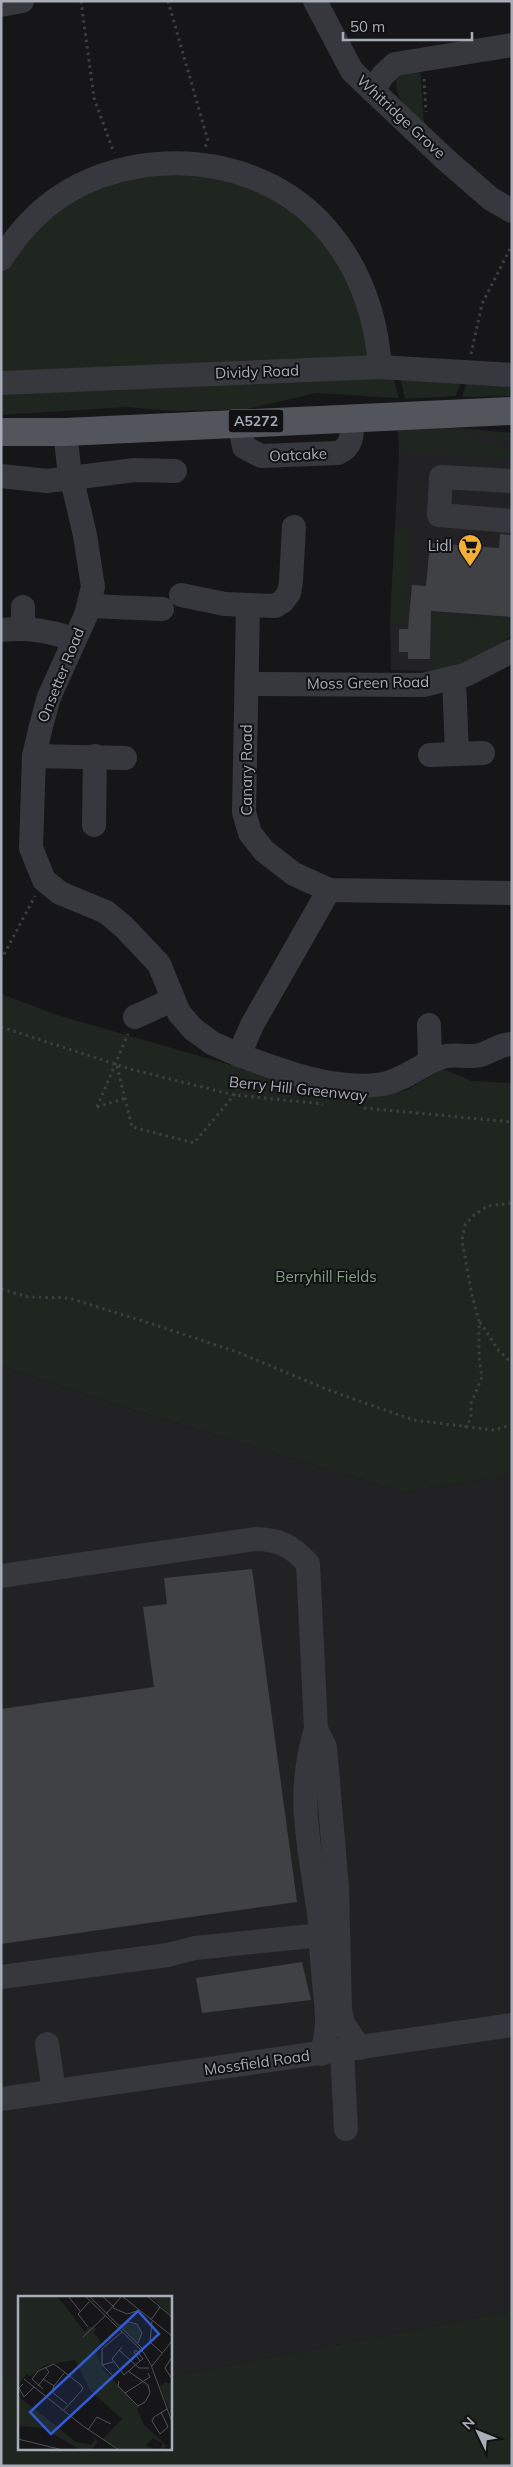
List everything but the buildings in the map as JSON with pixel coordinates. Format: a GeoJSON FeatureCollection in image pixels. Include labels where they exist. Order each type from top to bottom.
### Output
{"type":"FeatureCollection","features":[{"type":"Feature","properties":{"kind":"main road","name":"A5272"},"geometry":{"type":"LineString","coordinates":[[1,432],[65,432],[239,422],[512,411]]}},
{"type":"Feature","properties":{"kind":"street"},"geometry":{"type":"LineString","coordinates":[[1,5],[22,1]]}},
{"type":"Feature","properties":{"kind":"street","name":"Whitridge Grove"},"geometry":{"type":"LineString","coordinates":[[315,1],[352,71],[491,199],[512,210]]}},
{"type":"Feature","properties":{"kind":"street"},"geometry":{"type":"LineString","coordinates":[[373,91],[383,75],[395,64],[512,45]]}},
{"type":"Feature","properties":{"kind":"street"},"geometry":{"type":"LineString","coordinates":[[1,259],[23,229],[53,202],[80,186],[120,170],[147,164],[198,164],[241,174],[260,181],[292,199],[319,221],[344,253],[368,299],[378,341],[380,367]]}},
{"type":"Feature","properties":{"kind":"street","name":"Dividy Road"},"geometry":{"type":"LineString","coordinates":[[1,383],[380,367],[512,375]]}},
{"type":"Feature","properties":{"kind":"street","name":"Oatcake"},"geometry":{"type":"LineString","coordinates":[[239,422],[244,447],[261,456],[329,454],[346,450],[350,443],[352,417]]}},
{"type":"Feature","properties":{"kind":"street","name":"Onsetter Road"},"geometry":{"type":"LineString","coordinates":[[65,432],[71,478],[91,566],[93,587],[89,606],[49,697],[34,756],[31,848],[37,868],[44,880],[60,893],[106,912],[124,927],[159,964],[168,982],[172,1000],[179,1013],[193,1029],[212,1043],[239,1055],[315,1080],[353,1085],[383,1084],[405,1077],[444,1056],[478,1056],[506,1044],[512,1044]]}},
{"type":"Feature","properties":{"kind":"street"},"geometry":{"type":"LineString","coordinates":[[1,476],[48,481],[135,470],[175,471]]}},
{"type":"Feature","properties":{"kind":"street"},"geometry":{"type":"LineString","coordinates":[[512,481],[441,476],[439,515],[512,521]]}},
{"type":"Feature","properties":{"kind":"street"},"geometry":{"type":"LineString","coordinates":[[181,595],[237,605],[275,606],[284,601],[289,593],[294,528]]}},
{"type":"Feature","properties":{"kind":"street","name":"Canary Road"},"geometry":{"type":"LineString","coordinates":[[237,605],[247,684],[244,812],[250,834],[264,851],[294,874],[329,890],[512,893]]}},
{"type":"Feature","properties":{"kind":"street"},"geometry":{"type":"LineString","coordinates":[[89,606],[162,609]]}},
{"type":"Feature","properties":{"kind":"street"},"geometry":{"type":"LineString","coordinates":[[16,621],[74,639]]}},
{"type":"Feature","properties":{"kind":"street","name":"Moss Green Road"},"geometry":{"type":"LineString","coordinates":[[247,684],[423,684],[465,675],[512,651]]}},
{"type":"Feature","properties":{"kind":"street"},"geometry":{"type":"LineString","coordinates":[[454,678],[457,754]]}},
{"type":"Feature","properties":{"kind":"street"},"geometry":{"type":"LineString","coordinates":[[430,755],[483,753]]}},
{"type":"Feature","properties":{"kind":"street"},"geometry":{"type":"LineString","coordinates":[[34,756],[125,758]]}},
{"type":"Feature","properties":{"kind":"street"},"geometry":{"type":"LineString","coordinates":[[94,825],[95,756]]}},
{"type":"Feature","properties":{"kind":"street"},"geometry":{"type":"LineString","coordinates":[[239,1055],[252,1025],[329,890]]}},
{"type":"Feature","properties":{"kind":"street"},"geometry":{"type":"LineString","coordinates":[[134,1017],[172,1000]]}},
{"type":"Feature","properties":{"kind":"street"},"geometry":{"type":"LineString","coordinates":[[429,1025],[430,1062]]}},
{"type":"Feature","properties":{"kind":"street"},"geometry":{"type":"LineString","coordinates":[[1,1576],[255,1539],[273,1539],[296,1549],[308,1564],[316,1729],[309,1758],[304,1808],[320,1935],[328,2011],[328,2035],[341,2051]]}},
{"type":"Feature","properties":{"kind":"street"},"geometry":{"type":"LineString","coordinates":[[316,1729],[325,1747],[337,1887],[340,2010],[343,2024],[341,2051],[346,2129]]}},
{"type":"Feature","properties":{"kind":"street"},"geometry":{"type":"LineString","coordinates":[[1,1977],[168,1955],[195,1948],[320,1935]]}},
{"type":"Feature","properties":{"kind":"street","name":"Mossfield Road"},"geometry":{"type":"LineString","coordinates":[[1,2099],[512,2025]]}},
{"type":"Feature","properties":{"kind":"street"},"geometry":{"type":"LineString","coordinates":[[48,2044],[54,2091]]}},
{"type":"Feature","properties":{"kind":"path"},"geometry":{"type":"LineString","coordinates":[[81,1],[94,98],[120,170]]}},
{"type":"Feature","properties":{"kind":"path"},"geometry":{"type":"LineString","coordinates":[[168,1],[208,141],[198,164]]}},
{"type":"Feature","properties":{"kind":"path"},"geometry":{"type":"LineString","coordinates":[[423,58],[428,143]]}},
{"type":"Feature","properties":{"kind":"path"},"geometry":{"type":"LineString","coordinates":[[468,372],[482,304],[512,245]]}},
{"type":"Feature","properties":{"kind":"path"},"geometry":{"type":"LineString","coordinates":[[1,960],[44,880]]}},
{"type":"Feature","properties":{"kind":"path"},"geometry":{"type":"LineString","coordinates":[[126,1098],[96,1107],[116,1065],[134,1017]]}},
{"type":"Feature","properties":{"kind":"path","name":"Berry Hill Greenway"},"geometry":{"type":"LineString","coordinates":[[1,1028],[116,1065],[234,1095],[326,1104]]}},
{"type":"Feature","properties":{"kind":"path"},"geometry":{"type":"LineString","coordinates":[[116,1065],[132,1127],[194,1143],[234,1095]]}},
{"type":"Feature","properties":{"kind":"path","name":"Berry Hill Greenway"},"geometry":{"type":"LineString","coordinates":[[356,1107],[512,1122]]}},
{"type":"Feature","properties":{"kind":"path"},"geometry":{"type":"LineString","coordinates":[[512,1203],[488,1206],[474,1215],[465,1225],[462,1240],[472,1296],[480,1321],[499,1351],[512,1363]]}},
{"type":"Feature","properties":{"kind":"path"},"geometry":{"type":"LineString","coordinates":[[1,1288],[28,1297],[69,1298],[237,1352],[331,1391],[413,1420],[465,1428],[494,1430],[512,1425]]}},
{"type":"Feature","properties":{"kind":"path"},"geometry":{"type":"LineString","coordinates":[[465,1428],[471,1418],[471,1403],[482,1377],[479,1358],[480,1321]]}},
{"type":"Feature","properties":{"kind":"shaded area"},"geometry":{"type":"Polygon","coordinates":[[[461,428],[512,433],[512,636],[479,657],[432,671],[391,670],[390,622],[399,450],[398,430],[461,428]]]}},
{"type":"Feature","properties":{"kind":"shaded area"},"geometry":{"type":"Polygon","coordinates":[[[1,1366],[127,1408],[403,1492],[512,1475],[512,2311],[171,2377],[171,2296],[18,2296],[18,2378],[1,2378],[1,1366]]]}},
{"type":"Feature","properties":{"kind":"green space"},"geometry":{"type":"Polygon","coordinates":[[[420,68],[424,123],[412,113],[399,97],[396,83],[397,75],[420,68]]]}},
{"type":"Feature","properties":{"kind":"green space"},"geometry":{"type":"Polygon","coordinates":[[[199,164],[305,208],[357,274],[380,367],[1,384],[1,259],[80,186],[199,164]]]}},
{"type":"Feature","properties":{"kind":"green space"},"geometry":{"type":"Polygon","coordinates":[[[393,376],[399,398],[316,393],[247,409],[174,411],[125,407],[1,415],[1,392],[393,376]]]}},
{"type":"Feature","properties":{"kind":"green space"},"geometry":{"type":"Polygon","coordinates":[[[400,377],[462,379],[456,396],[405,399],[400,377]]]}},
{"type":"Feature","properties":{"kind":"green space"},"geometry":{"type":"Polygon","coordinates":[[[468,379],[512,384],[512,396],[462,397],[468,379]]]}},
{"type":"Feature","properties":{"kind":"green space"},"geometry":{"type":"Polygon","coordinates":[[[461,428],[461,434],[512,451],[512,459],[399,450],[398,430],[461,428]]]}},
{"type":"Feature","properties":{"kind":"green space"},"geometry":{"type":"Polygon","coordinates":[[[466,430],[512,433],[512,443],[466,430]]]}},
{"type":"Feature","properties":{"kind":"green space"},"geometry":{"type":"Polygon","coordinates":[[[395,529],[411,530],[406,611],[512,620],[512,636],[462,665],[432,671],[433,623],[390,622],[395,529]]]}},
{"type":"Feature","properties":{"kind":"green space","name":"Berryhill Fields"},"geometry":{"type":"Polygon","coordinates":[[[1,994],[57,1015],[234,1066],[295,1086],[378,1096],[407,1090],[443,1069],[472,1081],[512,1083],[512,1475],[403,1492],[127,1408],[1,1366],[1,994]]]}},
{"type":"Feature","properties":{"kind":"green space"},"geometry":{"type":"Polygon","coordinates":[[[512,2311],[512,2466],[1,2466],[1,2378],[18,2378],[18,2450],[171,2450],[171,2377],[512,2311]]]}},
{"type":"Feature","properties":{"kind":"place","name":"Lidl"},"geometry":{"type":"Point","coordinates":[470,567]}}]}
